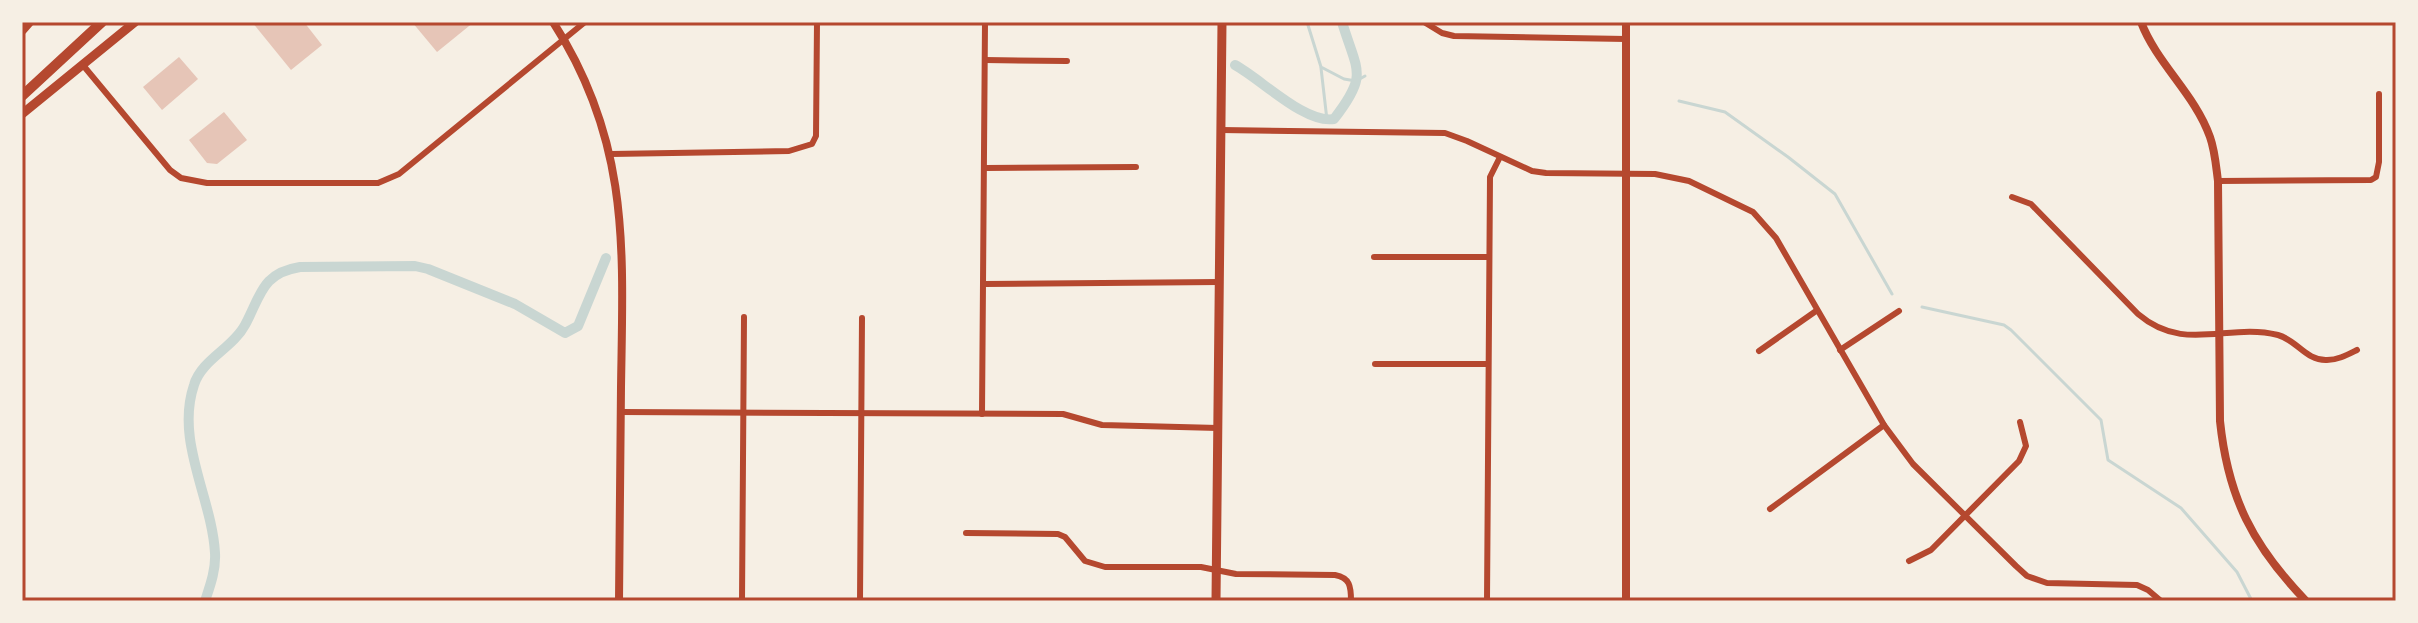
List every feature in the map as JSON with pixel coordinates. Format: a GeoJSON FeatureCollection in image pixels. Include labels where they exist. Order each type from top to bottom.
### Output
{"type":"FeatureCollection","features":[{"type":"Feature","properties":{"kind":"highway"},"geometry":{"type":"LineString","coordinates":[[22,30],[29,22]]}},
{"type":"Feature","properties":{"kind":"highway"},"geometry":{"type":"LineString","coordinates":[[22,96],[102,22]]}},
{"type":"Feature","properties":{"kind":"main road"},"geometry":{"type":"LineString","coordinates":[[22,114],[135,22]]}},
{"type":"Feature","properties":{"kind":"main road"},"geometry":{"type":"LineString","coordinates":[[1216,601],[1222,22]]}},
{"type":"Feature","properties":{"kind":"street"},"geometry":{"type":"LineString","coordinates":[[553,22],[585,79],[611,154],[618,193],[623,275],[619,601]]}},
{"type":"Feature","properties":{"kind":"street"},"geometry":{"type":"LineString","coordinates":[[82,64],[170,170],[181,178],[207,183],[378,183],[399,174],[585,22]]}},
{"type":"Feature","properties":{"kind":"street"},"geometry":{"type":"LineString","coordinates":[[611,154],[789,151],[812,144],[816,136],[817,22]]}},
{"type":"Feature","properties":{"kind":"street"},"geometry":{"type":"LineString","coordinates":[[982,414],[985,22]]}},
{"type":"Feature","properties":{"kind":"street"},"geometry":{"type":"LineString","coordinates":[[1424,22],[1454,36],[1626,39]]}},
{"type":"Feature","properties":{"kind":"street"},"geometry":{"type":"LineString","coordinates":[[1626,22],[1626,601]]}},
{"type":"Feature","properties":{"kind":"street"},"geometry":{"type":"LineString","coordinates":[[2141,22],[2153,48],[2203,123],[2212,145],[2218,181],[2220,421],[2232,488],[2254,537],[2278,572],[2306,601]]}},
{"type":"Feature","properties":{"kind":"street"},"geometry":{"type":"LineString","coordinates":[[985,60],[1067,61]]}},
{"type":"Feature","properties":{"kind":"street"},"geometry":{"type":"LineString","coordinates":[[2218,181],[2371,180],[2376,177],[2379,162],[2379,94]]}},
{"type":"Feature","properties":{"kind":"street"},"geometry":{"type":"LineString","coordinates":[[1221,130],[1434,132],[1455,136],[1532,171],[1675,176],[1723,195],[1753,212],[1776,238],[1884,425],[1913,464],[2016,566],[2037,581],[2137,585],[2161,601]]}},
{"type":"Feature","properties":{"kind":"street"},"geometry":{"type":"LineString","coordinates":[[1487,601],[1490,177],[1500,157]]}},
{"type":"Feature","properties":{"kind":"street"},"geometry":{"type":"LineString","coordinates":[[985,168],[1136,167]]}},
{"type":"Feature","properties":{"kind":"street"},"geometry":{"type":"LineString","coordinates":[[2012,197],[2031,204],[2040,212],[2138,314],[2156,328],[2175,334],[2274,334],[2285,337],[2315,359],[2326,360],[2357,350]]}},
{"type":"Feature","properties":{"kind":"street"},"geometry":{"type":"LineString","coordinates":[[1374,257],[1488,257]]}},
{"type":"Feature","properties":{"kind":"street"},"geometry":{"type":"LineString","coordinates":[[984,284],[1219,282]]}},
{"type":"Feature","properties":{"kind":"street"},"geometry":{"type":"LineString","coordinates":[[1759,351],[1816,311]]}},
{"type":"Feature","properties":{"kind":"street"},"geometry":{"type":"LineString","coordinates":[[1840,350],[1899,311]]}},
{"type":"Feature","properties":{"kind":"street"},"geometry":{"type":"LineString","coordinates":[[742,601],[744,317]]}},
{"type":"Feature","properties":{"kind":"street"},"geometry":{"type":"LineString","coordinates":[[860,601],[862,318]]}},
{"type":"Feature","properties":{"kind":"street"},"geometry":{"type":"LineString","coordinates":[[1375,364],[1487,364]]}},
{"type":"Feature","properties":{"kind":"street"},"geometry":{"type":"LineString","coordinates":[[620,412],[1063,414],[1102,425],[1218,428]]}},
{"type":"Feature","properties":{"kind":"street"},"geometry":{"type":"LineString","coordinates":[[1909,561],[1931,550],[2019,461],[2026,446],[2020,422]]}},
{"type":"Feature","properties":{"kind":"street"},"geometry":{"type":"LineString","coordinates":[[1770,509],[1884,425]]}},
{"type":"Feature","properties":{"kind":"street"},"geometry":{"type":"LineString","coordinates":[[966,533],[1058,534],[1065,537],[1085,561],[1105,567],[1217,570],[1236,574],[1335,575],[1345,577],[1350,583],[1351,601]]}},
{"type":"Feature","properties":{"kind":"building"},"geometry":{"type":"Polygon","coordinates":[[[252,22],[304,22],[322,45],[291,70],[252,22]]]}},
{"type":"Feature","properties":{"kind":"building"},"geometry":{"type":"Polygon","coordinates":[[[412,22],[474,22],[437,52],[412,22]]]}},
{"type":"Feature","properties":{"kind":"building"},"geometry":{"type":"Polygon","coordinates":[[[179,57],[198,79],[162,110],[143,87],[179,57]]]}},
{"type":"Feature","properties":{"kind":"building"},"geometry":{"type":"Polygon","coordinates":[[[224,112],[247,140],[217,164],[207,163],[189,140],[224,112]]]}},
{"type":"Feature","properties":{"kind":"waterway"},"geometry":{"type":"LineString","coordinates":[[1307,22],[1321,67],[1344,79],[1356,81],[1365,76]]}},
{"type":"Feature","properties":{"kind":"waterway"},"geometry":{"type":"LineString","coordinates":[[1235,65],[1297,108],[1322,119],[1334,119],[1352,92],[1357,72],[1342,22]]}},
{"type":"Feature","properties":{"kind":"waterway"},"geometry":{"type":"LineString","coordinates":[[1321,68],[1327,120]]}},
{"type":"Feature","properties":{"kind":"waterway"},"geometry":{"type":"LineString","coordinates":[[1679,101],[1725,112],[1835,194],[1892,294]]}},
{"type":"Feature","properties":{"kind":"waterway"},"geometry":{"type":"LineString","coordinates":[[205,601],[214,572],[215,553],[192,448],[189,406],[194,385],[203,368],[240,333],[270,280],[287,270],[300,267],[415,266],[515,304],[565,333],[578,326],[606,258]]}},
{"type":"Feature","properties":{"kind":"waterway"},"geometry":{"type":"LineString","coordinates":[[1922,307],[2004,325],[2011,330],[2101,420],[2108,460],[2181,508],[2237,572],[2252,601]]}}]}
